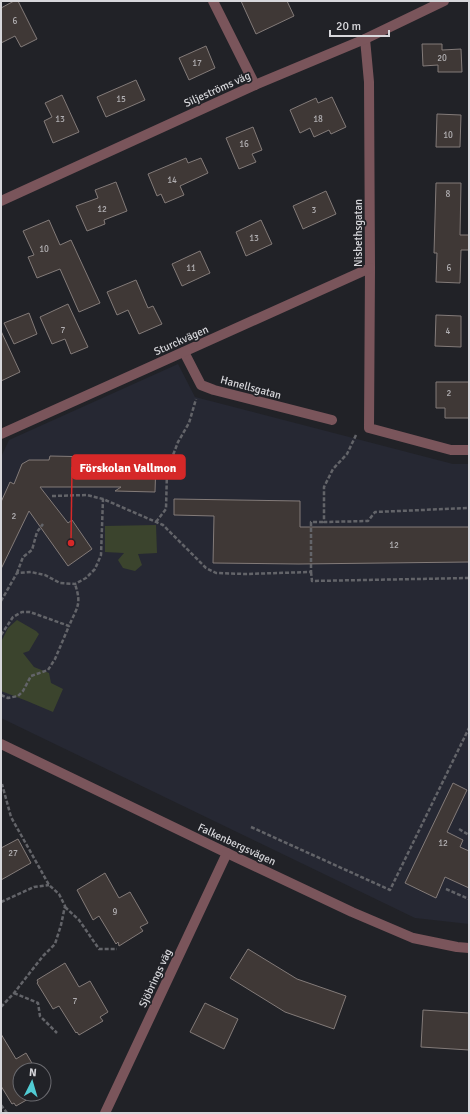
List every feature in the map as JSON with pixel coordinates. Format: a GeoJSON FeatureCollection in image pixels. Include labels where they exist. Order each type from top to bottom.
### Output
{"type":"FeatureCollection","features":[{"type":"Feature","properties":{"kind":"street"},"geometry":{"type":"LineString","coordinates":[[213,1],[255,85]]}},
{"type":"Feature","properties":{"kind":"street","name":"Siljeströms väg"},"geometry":{"type":"LineString","coordinates":[[1,201],[255,85],[365,39],[444,1]]}},
{"type":"Feature","properties":{"kind":"street","name":"Nisbethsgatan"},"geometry":{"type":"LineString","coordinates":[[365,39],[369,82],[370,268],[365,427]]}},
{"type":"Feature","properties":{"kind":"street","name":"Sturckvägen"},"geometry":{"type":"LineString","coordinates":[[1,434],[370,268]]}},
{"type":"Feature","properties":{"kind":"street"},"geometry":{"type":"LineString","coordinates":[[184,352],[201,385]]}},
{"type":"Feature","properties":{"kind":"street","name":"Hanellsgatan"},"geometry":{"type":"LineString","coordinates":[[201,385],[214,390],[332,420]]}},
{"type":"Feature","properties":{"kind":"street"},"geometry":{"type":"LineString","coordinates":[[365,427],[451,450],[469,450]]}},
{"type":"Feature","properties":{"kind":"street","name":"Falkenbergsvägen"},"geometry":{"type":"LineString","coordinates":[[1,744],[352,912],[413,938],[469,948]]}},
{"type":"Feature","properties":{"kind":"street","name":"Sjöbrings väg"},"geometry":{"type":"LineString","coordinates":[[105,1113],[227,853]]}},
{"type":"Feature","properties":{"kind":"path"},"geometry":{"type":"LineString","coordinates":[[156,522],[166,509],[167,471],[178,442],[190,423],[201,385]]}},
{"type":"Feature","properties":{"kind":"path"},"geometry":{"type":"LineString","coordinates":[[324,522],[324,487],[333,469],[347,454],[365,427]]}},
{"type":"Feature","properties":{"kind":"path"},"geometry":{"type":"LineString","coordinates":[[52,496],[87,494],[103,499],[163,524],[206,568],[216,573],[245,574],[311,572]]}},
{"type":"Feature","properties":{"kind":"path"},"geometry":{"type":"LineString","coordinates":[[17,573],[31,572],[45,575],[60,583],[75,584],[86,578],[95,569],[101,555],[103,499]]}},
{"type":"Feature","properties":{"kind":"path"},"geometry":{"type":"LineString","coordinates":[[469,508],[375,512],[368,521],[311,522],[312,581],[469,578]]}},
{"type":"Feature","properties":{"kind":"path"},"geometry":{"type":"LineString","coordinates":[[1,601],[17,573],[23,557],[32,550],[37,532],[44,524]]}},
{"type":"Feature","properties":{"kind":"path"},"geometry":{"type":"LineString","coordinates":[[1,695],[8,698],[18,696],[23,691],[30,676],[48,670],[55,659],[79,603],[75,584]]}},
{"type":"Feature","properties":{"kind":"path"},"geometry":{"type":"LineString","coordinates":[[1,636],[13,617],[22,612],[30,612],[69,626]]}},
{"type":"Feature","properties":{"kind":"path"},"geometry":{"type":"LineString","coordinates":[[251,827],[390,890],[469,728]]}},
{"type":"Feature","properties":{"kind":"path"},"geometry":{"type":"LineString","coordinates":[[2,784],[11,817],[49,885],[59,894],[65,906],[79,920],[99,949],[117,949]]}},
{"type":"Feature","properties":{"kind":"path"},"geometry":{"type":"LineString","coordinates":[[459,829],[469,835]]}},
{"type":"Feature","properties":{"kind":"path"},"geometry":{"type":"LineString","coordinates":[[1,902],[34,887],[49,885]]}},
{"type":"Feature","properties":{"kind":"path"},"geometry":{"type":"LineString","coordinates":[[446,888],[469,899]]}},
{"type":"Feature","properties":{"kind":"path"},"geometry":{"type":"LineString","coordinates":[[1,1007],[43,956],[55,944],[65,906]]}},
{"type":"Feature","properties":{"kind":"path"},"geometry":{"type":"LineString","coordinates":[[14,993],[38,1003],[40,1016],[58,1033]]}},
{"type":"Feature","properties":{"kind":"path"},"geometry":{"type":"LineString","coordinates":[[1,1105],[7,1113]]}},
{"type":"Feature","properties":{"kind":"shaded area"},"geometry":{"type":"Polygon","coordinates":[[[178,364],[195,397],[453,464],[469,464],[469,924],[415,918],[1,718],[1,457],[9,440],[178,364]]]}},
{"type":"Feature","properties":{"kind":"green space"},"geometry":{"type":"Polygon","coordinates":[[[156,525],[157,553],[138,554],[142,565],[135,571],[123,568],[118,560],[124,553],[105,552],[105,526],[156,525]]]}},
{"type":"Feature","properties":{"kind":"green space"},"geometry":{"type":"Polygon","coordinates":[[[17,620],[39,634],[29,651],[23,653],[34,667],[49,673],[51,683],[63,689],[53,712],[1,691],[1,642],[8,628],[17,620]]]}},
{"type":"Feature","properties":{"kind":"building"},"geometry":{"type":"Polygon","coordinates":[[[14,1],[18,1],[37,39],[21,47],[15,36],[1,43],[1,8],[14,1]]]}},
{"type":"Feature","properties":{"kind":"building"},"geometry":{"type":"Polygon","coordinates":[[[241,1],[287,1],[294,16],[256,34],[241,1]]]}},
{"type":"Feature","properties":{"kind":"building"},"geometry":{"type":"Polygon","coordinates":[[[422,44],[442,44],[442,50],[461,49],[462,72],[438,72],[438,65],[423,66],[422,44]]]}},
{"type":"Feature","properties":{"kind":"building"},"geometry":{"type":"Polygon","coordinates":[[[206,46],[215,68],[189,80],[179,58],[206,46]]]}},
{"type":"Feature","properties":{"kind":"building"},"geometry":{"type":"Polygon","coordinates":[[[136,80],[145,100],[106,117],[97,97],[136,80]]]}},
{"type":"Feature","properties":{"kind":"building"},"geometry":{"type":"Polygon","coordinates":[[[62,95],[79,132],[53,143],[44,121],[52,117],[45,103],[62,95]]]}},
{"type":"Feature","properties":{"kind":"building"},"geometry":{"type":"Polygon","coordinates":[[[332,97],[346,127],[331,134],[329,130],[314,137],[310,128],[300,133],[290,110],[316,98],[318,103],[332,97]]]}},
{"type":"Feature","properties":{"kind":"building"},"geometry":{"type":"Polygon","coordinates":[[[437,114],[461,115],[460,147],[436,147],[437,114]]]}},
{"type":"Feature","properties":{"kind":"building"},"geometry":{"type":"Polygon","coordinates":[[[253,127],[262,150],[252,154],[256,162],[239,169],[226,138],[253,127]]]}},
{"type":"Feature","properties":{"kind":"building"},"geometry":{"type":"Polygon","coordinates":[[[186,158],[188,163],[201,158],[208,173],[180,186],[184,195],[165,203],[161,194],[157,196],[148,174],[186,158]]]}},
{"type":"Feature","properties":{"kind":"building"},"geometry":{"type":"Polygon","coordinates":[[[116,182],[127,211],[104,220],[105,224],[87,231],[76,206],[98,198],[95,190],[116,182]]]}},
{"type":"Feature","properties":{"kind":"building"},"geometry":{"type":"Polygon","coordinates":[[[436,183],[461,183],[460,235],[469,235],[469,250],[461,250],[460,283],[436,282],[437,253],[434,253],[436,183]]]}},
{"type":"Feature","properties":{"kind":"building"},"geometry":{"type":"Polygon","coordinates":[[[326,191],[336,214],[303,229],[293,206],[326,191]]]}},
{"type":"Feature","properties":{"kind":"building"},"geometry":{"type":"Polygon","coordinates":[[[49,220],[60,245],[71,240],[100,303],[79,312],[60,269],[37,278],[28,257],[34,255],[23,231],[49,220]]]}},
{"type":"Feature","properties":{"kind":"building"},"geometry":{"type":"Polygon","coordinates":[[[261,220],[272,244],[246,256],[236,232],[261,220]]]}},
{"type":"Feature","properties":{"kind":"building"},"geometry":{"type":"Polygon","coordinates":[[[200,251],[210,273],[182,286],[172,264],[200,251]]]}},
{"type":"Feature","properties":{"kind":"building"},"geometry":{"type":"Polygon","coordinates":[[[136,280],[148,308],[153,306],[162,324],[139,334],[128,310],[117,315],[107,292],[136,280]]]}},
{"type":"Feature","properties":{"kind":"building"},"geometry":{"type":"Polygon","coordinates":[[[68,304],[88,347],[71,354],[65,339],[52,344],[40,317],[68,304]]]}},
{"type":"Feature","properties":{"kind":"building"},"geometry":{"type":"Polygon","coordinates":[[[29,313],[37,334],[14,344],[4,323],[29,313]]]}},
{"type":"Feature","properties":{"kind":"building"},"geometry":{"type":"Polygon","coordinates":[[[436,315],[461,316],[461,347],[435,346],[436,315]]]}},
{"type":"Feature","properties":{"kind":"building"},"geometry":{"type":"Polygon","coordinates":[[[1,331],[20,372],[1,381],[1,331]]]}},
{"type":"Feature","properties":{"kind":"building"},"geometry":{"type":"Polygon","coordinates":[[[436,382],[469,382],[469,418],[445,418],[445,408],[436,408],[436,382]]]}},
{"type":"Feature","properties":{"kind":"building"},"geometry":{"type":"Polygon","coordinates":[[[50,456],[97,457],[97,461],[156,461],[155,492],[115,491],[121,487],[40,487],[68,523],[72,520],[92,549],[68,566],[29,511],[1,569],[1,502],[10,482],[14,484],[22,464],[29,460],[49,460],[50,456]]]}},
{"type":"Feature","properties":{"kind":"building"},"geometry":{"type":"Polygon","coordinates":[[[174,499],[300,501],[300,527],[469,527],[469,562],[299,564],[213,563],[214,516],[174,515],[174,499]]]}},
{"type":"Feature","properties":{"kind":"building"},"geometry":{"type":"Polygon","coordinates":[[[453,783],[467,790],[447,832],[463,840],[460,847],[469,851],[469,888],[445,877],[436,898],[405,883],[453,783]]]}},
{"type":"Feature","properties":{"kind":"building"},"geometry":{"type":"Polygon","coordinates":[[[18,839],[31,863],[1,880],[1,848],[18,839]]]}},
{"type":"Feature","properties":{"kind":"building"},"geometry":{"type":"Polygon","coordinates":[[[105,873],[119,898],[130,892],[148,923],[140,927],[143,931],[119,946],[118,942],[116,944],[99,916],[93,920],[77,890],[105,873]]]}},
{"type":"Feature","properties":{"kind":"building"},"geometry":{"type":"Polygon","coordinates":[[[248,949],[297,979],[346,996],[334,1029],[285,1012],[230,978],[248,949]]]}},
{"type":"Feature","properties":{"kind":"building"},"geometry":{"type":"Polygon","coordinates":[[[65,963],[79,987],[90,981],[108,1012],[100,1017],[103,1021],[79,1035],[77,1032],[76,1033],[59,1006],[53,1009],[37,983],[37,980],[65,963]]]}},
{"type":"Feature","properties":{"kind":"building"},"geometry":{"type":"Polygon","coordinates":[[[205,1003],[238,1019],[224,1049],[190,1032],[205,1003]]]}},
{"type":"Feature","properties":{"kind":"building"},"geometry":{"type":"Polygon","coordinates":[[[423,1010],[469,1013],[469,1050],[421,1047],[423,1010]]]}},
{"type":"Feature","properties":{"kind":"building"},"geometry":{"type":"Polygon","coordinates":[[[1,1034],[16,1059],[26,1053],[31,1062],[12,1062],[12,1102],[23,1102],[16,1106],[14,1103],[12,1104],[1,1086],[1,1034]]]}},
{"type":"Feature","properties":{"kind":"place","name":"Förskolan Vallmon"},"geometry":{"type":"Point","coordinates":[71,543]}}]}
